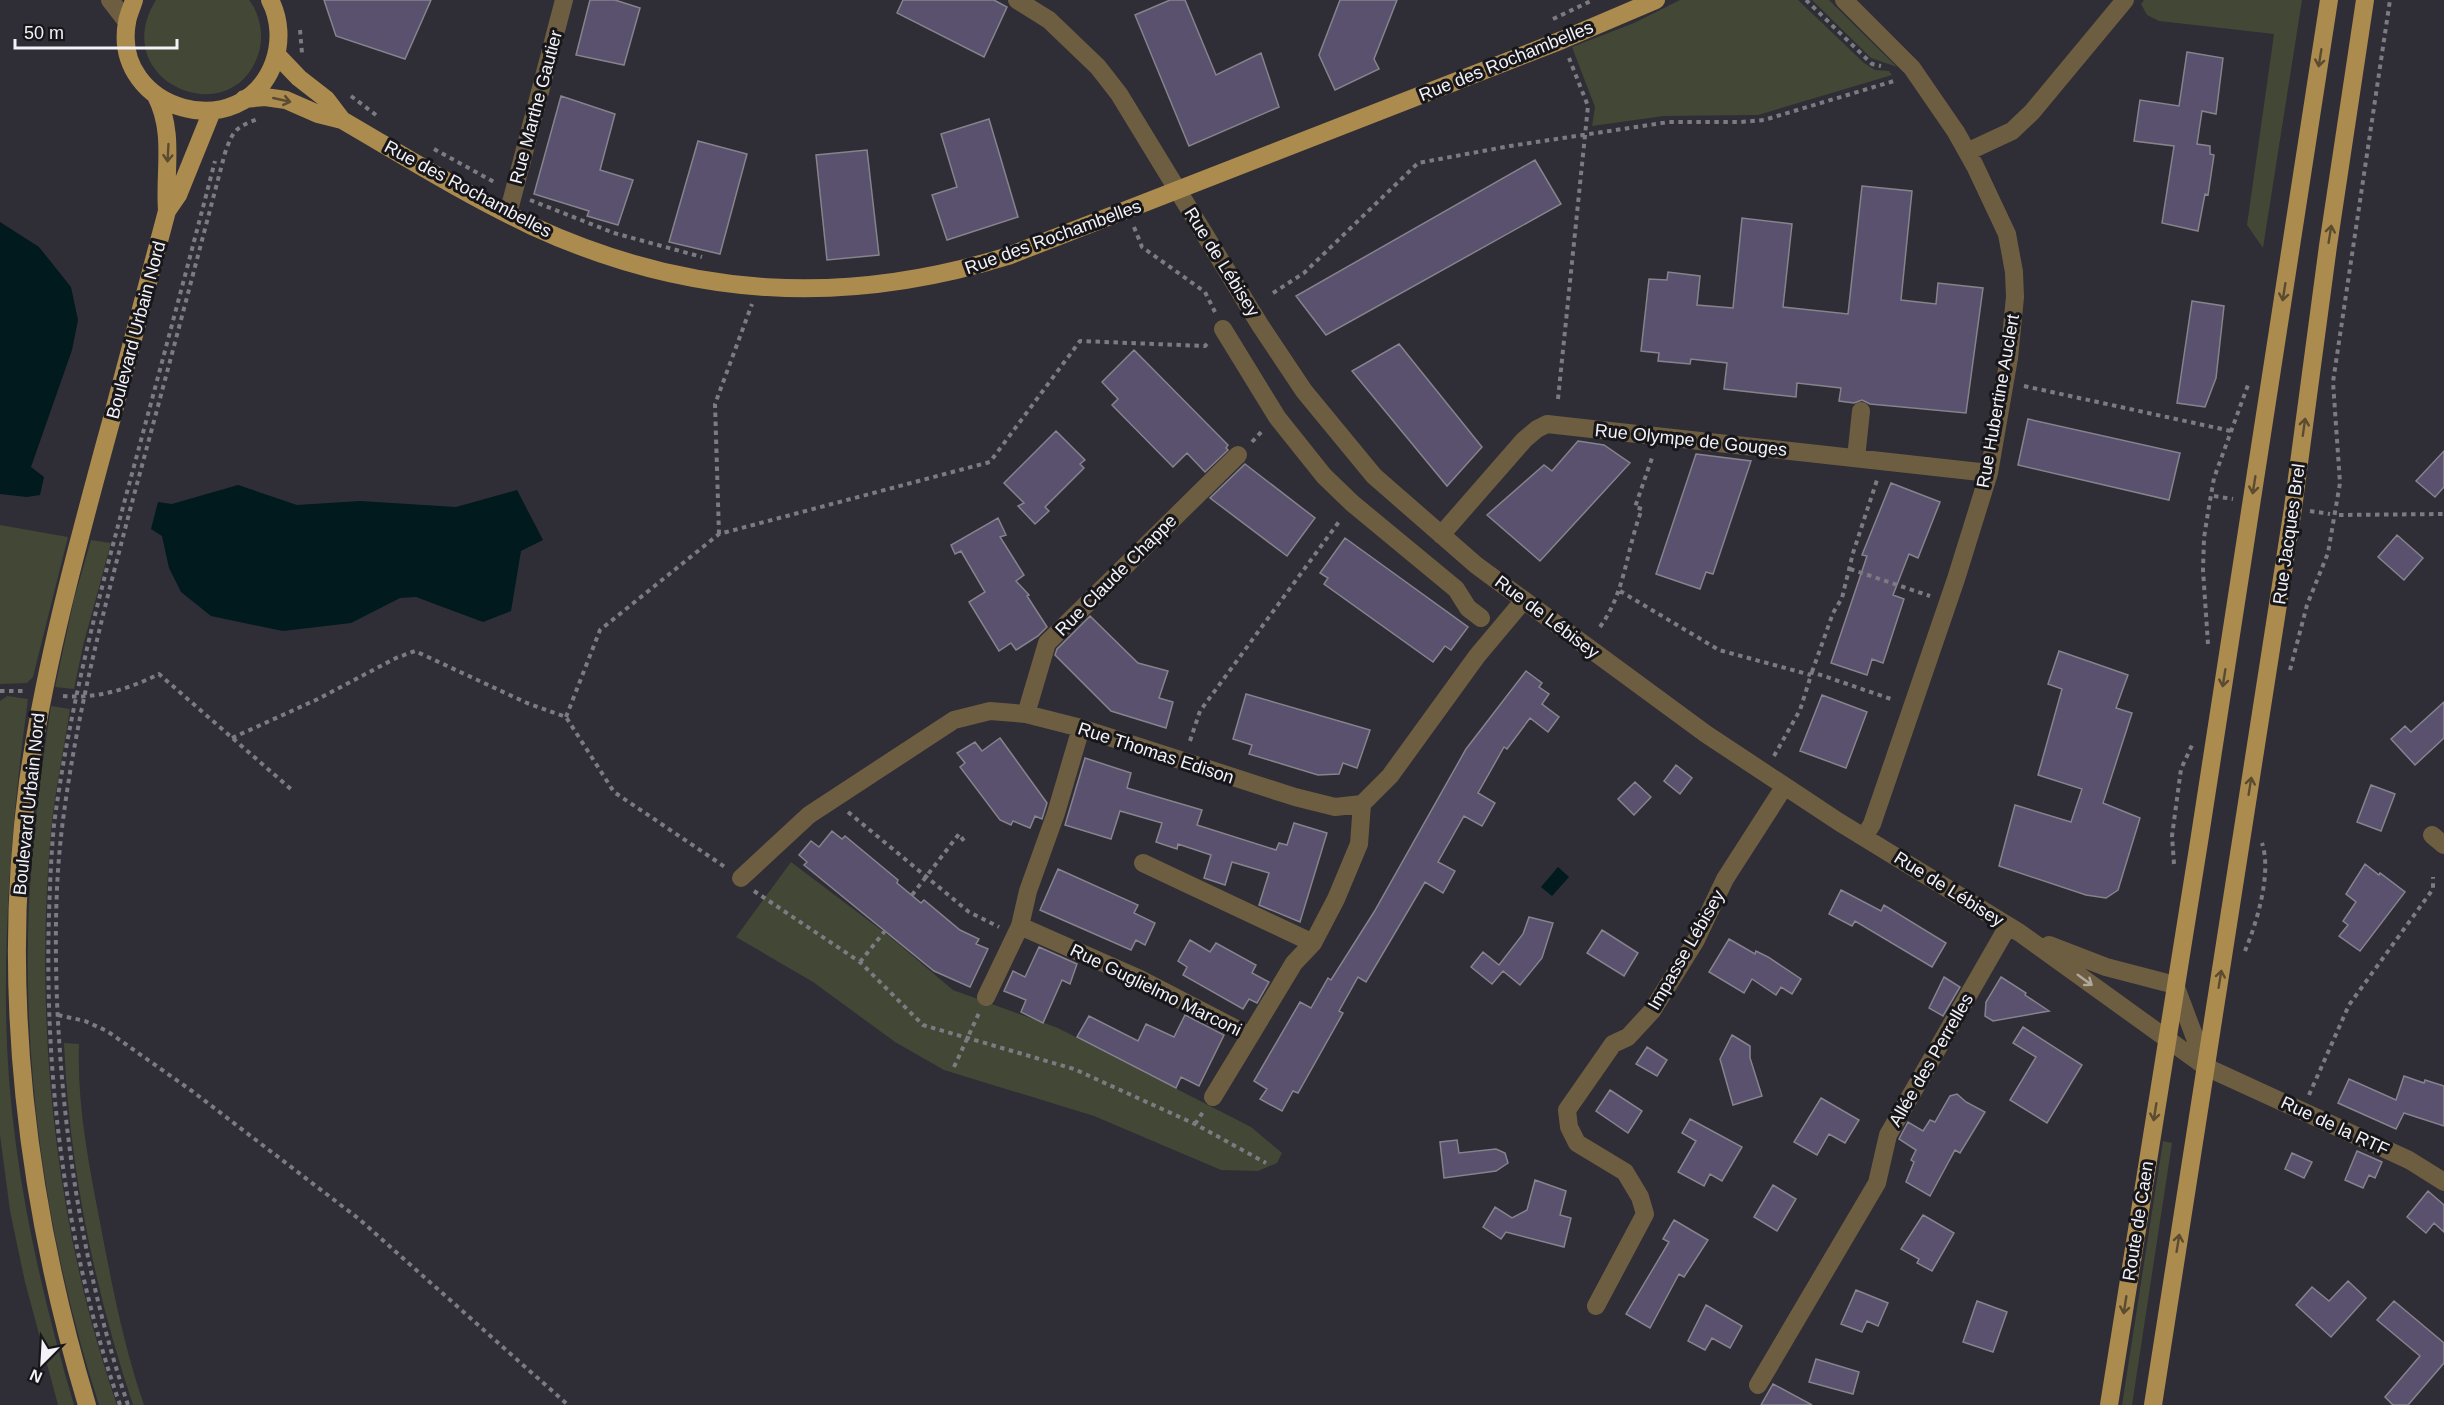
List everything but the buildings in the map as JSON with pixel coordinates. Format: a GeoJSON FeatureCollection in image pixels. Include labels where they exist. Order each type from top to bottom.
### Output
{"type":"FeatureCollection","features":[{"type":"Feature","properties":{"kind":"main road"},"geometry":{"type":"LineString","coordinates":[[134,0],[127,22],[126,43],[131,63],[141,81],[156,96],[174,106],[192,111],[212,111],[229,107],[244,99],[265,80],[277,55],[279,39],[278,23],[270,0]]}},
{"type":"Feature","properties":{"kind":"main road","name":"Rue des Rochambelles"},"geometry":{"type":"LineString","coordinates":[[244,99],[286,100],[318,114],[342,120],[508,214],[583,247],[653,270],[715,282],[754,287],[814,290],[885,285],[955,272],[1027,249],[1551,45],[1656,0]]}},
{"type":"Feature","properties":{"kind":"main road"},"geometry":{"type":"LineString","coordinates":[[2167,1037],[2329,0]]}},
{"type":"Feature","properties":{"kind":"main road","name":"Rue Jacques Brel"},"geometry":{"type":"LineString","coordinates":[[2206,1066],[2293,508],[2328,246],[2366,0]]}},
{"type":"Feature","properties":{"kind":"main road","name":"Rue des Rochambelles"},"geometry":{"type":"LineString","coordinates":[[277,55],[299,78],[326,99],[342,120]]}},
{"type":"Feature","properties":{"kind":"main road","name":"Boulevard Urbain Nord"},"geometry":{"type":"LineString","coordinates":[[87,1405],[52,1276],[32,1168],[23,1090],[17,982],[21,857],[28,785],[54,639],[167,211],[169,140],[163,110],[156,96]]}},
{"type":"Feature","properties":{"kind":"main road","name":"Boulevard Urbain Nord"},"geometry":{"type":"LineString","coordinates":[[167,211],[178,195],[212,111]]}},
{"type":"Feature","properties":{"kind":"main road","name":"Route de Caen"},"geometry":{"type":"LineString","coordinates":[[2109,1405],[2167,1037]]}},
{"type":"Feature","properties":{"kind":"main road"},"geometry":{"type":"LineString","coordinates":[[2153,1405],[2206,1066]]}},
{"type":"Feature","properties":{"kind":"street"},"geometry":{"type":"LineString","coordinates":[[110,0],[127,22]]}},
{"type":"Feature","properties":{"kind":"street","name":"Rue Marthe Gautier"},"geometry":{"type":"LineString","coordinates":[[508,214],[564,0]]}},
{"type":"Feature","properties":{"kind":"street","name":"Rue de Lébisey"},"geometry":{"type":"LineString","coordinates":[[1017,0],[1049,20],[1098,67],[1119,94],[1260,325],[1304,391],[1337,435],[1374,476],[1441,535],[1524,600],[1706,734],[1784,787],[2014,930],[2206,1066],[2224,1075]]}},
{"type":"Feature","properties":{"kind":"street","name":"Rue Hubertine Auclert"},"geometry":{"type":"LineString","coordinates":[[1844,0],[1912,68],[1967,152],[2007,234],[2014,272],[2015,297],[2009,358],[1989,473],[1916,696],[1872,824],[1864,837]]}},
{"type":"Feature","properties":{"kind":"street"},"geometry":{"type":"LineString","coordinates":[[1967,152],[2012,131],[2032,112],[2125,0]]}},
{"type":"Feature","properties":{"kind":"street"},"geometry":{"type":"LineString","coordinates":[[1223,329],[1277,417],[1324,476],[1352,503],[1456,589],[1468,608],[1481,618]]}},
{"type":"Feature","properties":{"kind":"street"},"geometry":{"type":"LineString","coordinates":[[1856,459],[1862,411]]}},
{"type":"Feature","properties":{"kind":"street","name":"Rue Olympe de Gouges"},"geometry":{"type":"LineString","coordinates":[[1441,535],[1524,440],[1547,424],[1989,473]]}},
{"type":"Feature","properties":{"kind":"street","name":"Rue Claude Chappe"},"geometry":{"type":"LineString","coordinates":[[1026,714],[1047,643],[1238,455]]}},
{"type":"Feature","properties":{"kind":"street"},"geometry":{"type":"LineString","coordinates":[[1362,804],[1389,776],[1477,656],[1524,600]]}},
{"type":"Feature","properties":{"kind":"street","name":"Rue Thomas Edison"},"geometry":{"type":"LineString","coordinates":[[741,878],[809,815],[954,720],[990,711],[1026,714],[1081,728],[1295,797],[1335,807],[1362,804]]}},
{"type":"Feature","properties":{"kind":"street"},"geometry":{"type":"LineString","coordinates":[[987,997],[1018,930],[1028,891],[1056,813],[1081,728]]}},
{"type":"Feature","properties":{"kind":"street","name":"Impasse Lébisey"},"geometry":{"type":"LineString","coordinates":[[1596,1306],[1645,1214],[1640,1197],[1624,1172],[1577,1143],[1569,1127],[1567,1110],[1613,1044],[1628,1037],[1652,1011],[1696,940],[1725,879],[1784,787]]}},
{"type":"Feature","properties":{"kind":"street","name":"Rue Guglielmo Marconi"},"geometry":{"type":"LineString","coordinates":[[1018,930],[1140,979],[1250,1036],[1294,963],[1312,943],[1336,899],[1359,844],[1362,804]]}},
{"type":"Feature","properties":{"kind":"street"},"geometry":{"type":"LineString","coordinates":[[1143,863],[1312,943]]}},
{"type":"Feature","properties":{"kind":"street","name":"Rue de Lébisey"},"geometry":{"type":"LineString","coordinates":[[2014,930],[2099,964],[2175,985]]}},
{"type":"Feature","properties":{"kind":"street","name":"Allée des Perrelles"},"geometry":{"type":"LineString","coordinates":[[1758,1385],[1877,1183],[1888,1135],[2014,930]]}},
{"type":"Feature","properties":{"kind":"street"},"geometry":{"type":"LineString","coordinates":[[2175,985],[2206,1066]]}},
{"type":"Feature","properties":{"kind":"street"},"geometry":{"type":"LineString","coordinates":[[1213,1097],[1250,1036]]}},
{"type":"Feature","properties":{"kind":"street","name":"Rue de la RTF"},"geometry":{"type":"LineString","coordinates":[[2224,1075],[2409,1160],[2444,1182]]}},
{"type":"Feature","properties":{"kind":"path"},"geometry":{"type":"LineString","coordinates":[[1553,19],[1593,0]]}},
{"type":"Feature","properties":{"kind":"path"},"geometry":{"type":"LineString","coordinates":[[1806,0],[1872,64],[1887,68]]}},
{"type":"Feature","properties":{"kind":"path"},"geometry":{"type":"LineString","coordinates":[[2287,679],[2307,604],[2328,553],[2340,483],[2333,382],[2390,0]]}},
{"type":"Feature","properties":{"kind":"path"},"geometry":{"type":"LineString","coordinates":[[1558,399],[1588,106],[1568,56]]}},
{"type":"Feature","properties":{"kind":"path"},"geometry":{"type":"LineString","coordinates":[[1273,293],[1304,273],[1418,163],[1669,122],[1764,120],[1894,81]]}},
{"type":"Feature","properties":{"kind":"path"},"geometry":{"type":"LineString","coordinates":[[347,94],[385,120]]}},
{"type":"Feature","properties":{"kind":"path"},"geometry":{"type":"LineString","coordinates":[[128,1405],[103,1321],[84,1241],[66,1124],[56,954],[62,830],[83,697],[99,626],[225,153],[238,127],[265,114]]}},
{"type":"Feature","properties":{"kind":"path"},"geometry":{"type":"LineString","coordinates":[[430,146],[543,207],[614,233],[705,258]]}},
{"type":"Feature","properties":{"kind":"path"},"geometry":{"type":"LineString","coordinates":[[120,1405],[84,1278],[69,1200],[53,1078],[48,951],[51,867],[59,797],[92,623],[218,150]]}},
{"type":"Feature","properties":{"kind":"path"},"geometry":{"type":"LineString","coordinates":[[566,717],[600,630],[719,534],[990,462],[1080,341],[1205,346],[1223,329],[1205,292],[1142,247],[1132,221]]}},
{"type":"Feature","properties":{"kind":"path"},"geometry":{"type":"LineString","coordinates":[[719,534],[715,404],[753,301]]}},
{"type":"Feature","properties":{"kind":"path"},"geometry":{"type":"LineString","coordinates":[[2208,648],[2203,570],[2204,538],[2214,478],[2249,378]]}},
{"type":"Feature","properties":{"kind":"path"},"geometry":{"type":"LineString","coordinates":[[2016,385],[2231,431]]}},
{"type":"Feature","properties":{"kind":"path"},"geometry":{"type":"LineString","coordinates":[[1238,455],[1277,417]]}},
{"type":"Feature","properties":{"kind":"path"},"geometry":{"type":"LineString","coordinates":[[1600,627],[1612,611],[1620,591],[1631,537],[1642,509],[1635,507],[1656,446]]}},
{"type":"Feature","properties":{"kind":"path"},"geometry":{"type":"LineString","coordinates":[[1774,757],[1800,710],[1833,613],[1842,598],[1878,478]]}},
{"type":"Feature","properties":{"kind":"path"},"geometry":{"type":"LineString","coordinates":[[2214,496],[2237,500]]}},
{"type":"Feature","properties":{"kind":"path"},"geometry":{"type":"LineString","coordinates":[[2304,510],[2330,514]]}},
{"type":"Feature","properties":{"kind":"path"},"geometry":{"type":"LineString","coordinates":[[2339,515],[2444,514]]}},
{"type":"Feature","properties":{"kind":"path"},"geometry":{"type":"LineString","coordinates":[[1190,741],[1200,711],[1338,522]]}},
{"type":"Feature","properties":{"kind":"path"},"geometry":{"type":"LineString","coordinates":[[1850,569],[1930,596]]}},
{"type":"Feature","properties":{"kind":"path"},"geometry":{"type":"LineString","coordinates":[[1620,591],[1719,650],[1812,674],[1894,700]]}},
{"type":"Feature","properties":{"kind":"path"},"geometry":{"type":"LineString","coordinates":[[232,738],[318,699],[396,658],[415,651],[527,703],[566,717],[614,792],[741,878],[756,893],[860,962],[923,1024],[1074,1069],[1195,1125],[1266,1163]]}},
{"type":"Feature","properties":{"kind":"path"},"geometry":{"type":"LineString","coordinates":[[56,696],[83,697],[136,686],[159,674],[292,790]]}},
{"type":"Feature","properties":{"kind":"path"},"geometry":{"type":"LineString","coordinates":[[0,691],[28,691]]}},
{"type":"Feature","properties":{"kind":"path"},"geometry":{"type":"LineString","coordinates":[[2174,862],[2172,836],[2181,769],[2194,741]]}},
{"type":"Feature","properties":{"kind":"path"},"geometry":{"type":"LineString","coordinates":[[848,812],[969,912],[1018,930]]}},
{"type":"Feature","properties":{"kind":"path"},"geometry":{"type":"LineString","coordinates":[[912,896],[959,834],[966,844]]}},
{"type":"Feature","properties":{"kind":"path"},"geometry":{"type":"LineString","coordinates":[[2247,946],[2258,916],[2266,855],[2261,839]]}},
{"type":"Feature","properties":{"kind":"path"},"geometry":{"type":"LineString","coordinates":[[2307,1101],[2349,1005],[2433,889],[2433,877]]}},
{"type":"Feature","properties":{"kind":"path"},"geometry":{"type":"LineString","coordinates":[[860,962],[888,927]]}},
{"type":"Feature","properties":{"kind":"path"},"geometry":{"type":"LineString","coordinates":[[954,1067],[987,997]]}},
{"type":"Feature","properties":{"kind":"path"},"geometry":{"type":"LineString","coordinates":[[58,1015],[85,1021],[107,1031],[201,1098],[358,1219],[568,1405]]}},
{"type":"Feature","properties":{"kind":"shaded area"},"geometry":{"type":"Polygon","coordinates":[[[156,0],[249,0],[258,18],[261,38],[259,52],[245,77],[225,91],[202,94],[179,88],[160,75],[147,55],[145,29],[156,0]]]}},
{"type":"Feature","properties":{"kind":"shaded area"},"geometry":{"type":"Polygon","coordinates":[[[1680,0],[1798,0],[1864,63],[1875,70],[1889,71],[1892,75],[1758,115],[1664,116],[1592,126],[1595,107],[1572,47],[1634,23],[1680,0]]]}},
{"type":"Feature","properties":{"kind":"shaded area"},"geometry":{"type":"Polygon","coordinates":[[[1812,0],[1829,0],[1897,67],[1871,58],[1812,0]]]}},
{"type":"Feature","properties":{"kind":"shaded area"},"geometry":{"type":"Polygon","coordinates":[[[2144,0],[2302,0],[2263,248],[2247,225],[2274,34],[2159,21],[2147,15],[2141,4],[2144,0]]]}},
{"type":"Feature","properties":{"kind":"shaded area"},"geometry":{"type":"Polygon","coordinates":[[[0,222],[39,247],[71,287],[78,320],[72,350],[31,467],[44,477],[40,495],[27,497],[0,494],[0,222]]]}},
{"type":"Feature","properties":{"kind":"shaded area"},"geometry":{"type":"Polygon","coordinates":[[[238,485],[297,505],[360,501],[456,507],[517,490],[543,540],[521,551],[511,611],[483,622],[416,597],[400,598],[351,623],[283,631],[211,616],[181,592],[169,568],[162,536],[151,529],[158,502],[172,504],[238,485]]]}},
{"type":"Feature","properties":{"kind":"shaded area"},"geometry":{"type":"Polygon","coordinates":[[[0,525],[68,537],[33,677],[27,683],[0,684],[0,525]]]}},
{"type":"Feature","properties":{"kind":"shaded area"},"geometry":{"type":"Polygon","coordinates":[[[91,540],[111,543],[83,646],[74,689],[55,687],[74,599],[91,540]]]}},
{"type":"Feature","properties":{"kind":"shaded area"},"geometry":{"type":"Polygon","coordinates":[[[7,696],[28,699],[15,815],[7,930],[6,1007],[12,1108],[26,1209],[36,1258],[47,1308],[74,1405],[58,1405],[25,1282],[10,1211],[0,1135],[0,701],[7,696]]]}},
{"type":"Feature","properties":{"kind":"shaded area"},"geometry":{"type":"Polygon","coordinates":[[[51,706],[70,709],[51,831],[46,903],[45,976],[54,1121],[64,1194],[78,1265],[95,1336],[117,1405],[99,1405],[83,1354],[48,1196],[34,1088],[28,981],[29,912],[37,808],[51,706]]]}},
{"type":"Feature","properties":{"kind":"shaded area"},"geometry":{"type":"Polygon","coordinates":[[[791,862],[889,936],[953,990],[1058,1028],[1251,1127],[1282,1153],[1277,1163],[1258,1171],[1221,1170],[1094,1116],[944,1070],[895,1042],[813,982],[736,937],[791,862]]]}},
{"type":"Feature","properties":{"kind":"shaded area"},"geometry":{"type":"Polygon","coordinates":[[[1558,867],[1569,877],[1552,896],[1541,887],[1558,867]]]}},
{"type":"Feature","properties":{"kind":"shaded area"},"geometry":{"type":"Polygon","coordinates":[[[64,1043],[79,1044],[82,1110],[91,1174],[118,1312],[144,1405],[133,1405],[95,1271],[71,1135],[64,1043]]]}},
{"type":"Feature","properties":{"kind":"shaded area"},"geometry":{"type":"Polygon","coordinates":[[[2163,1141],[2172,1143],[2132,1405],[2122,1405],[2163,1141]]]}}]}
